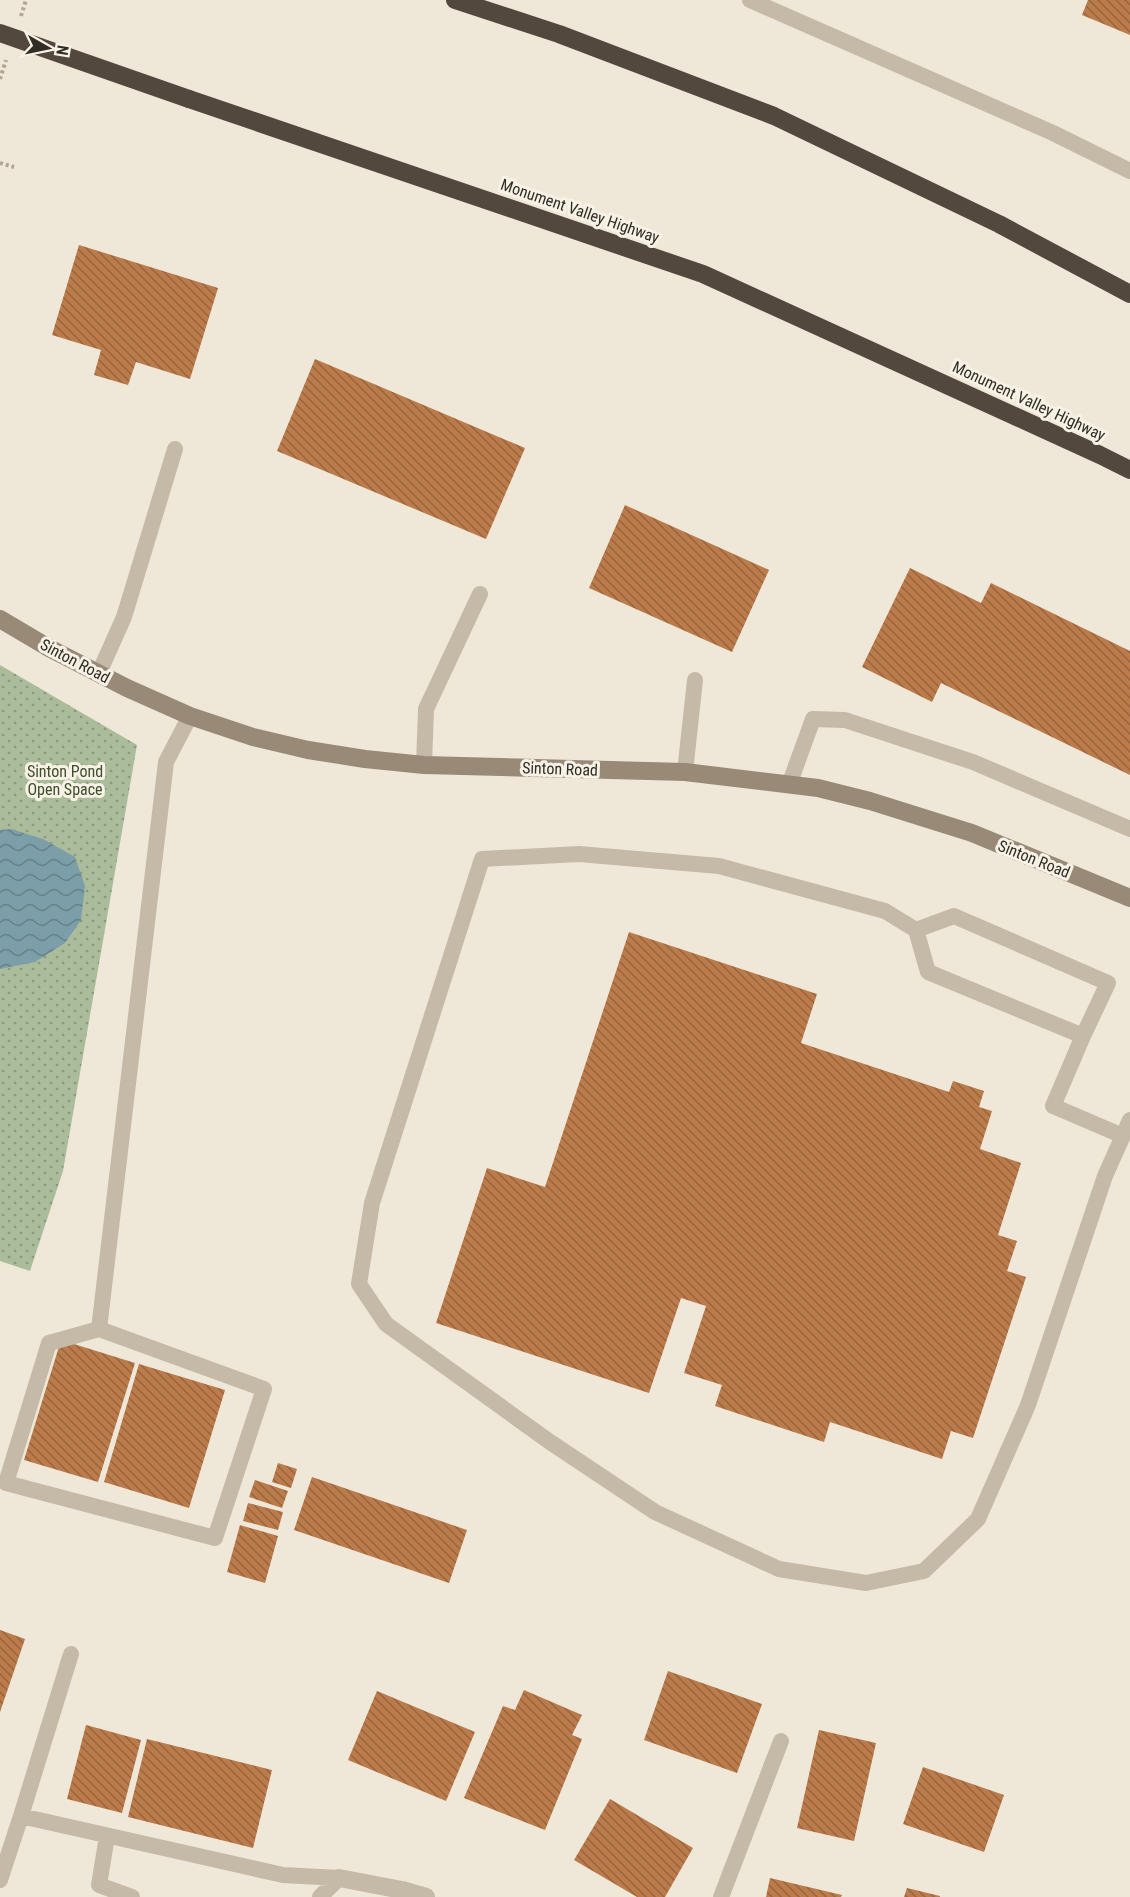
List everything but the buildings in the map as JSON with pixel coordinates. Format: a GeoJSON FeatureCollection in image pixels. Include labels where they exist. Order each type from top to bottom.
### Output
{"type":"FeatureCollection","features":[{"type":"Feature","properties":{"kind":"highway"},"geometry":{"type":"LineString","coordinates":[[455,0],[559,34],[774,116],[999,224],[1130,294]]}},
{"type":"Feature","properties":{"kind":"highway","name":"Monument Valley Highway"},"geometry":{"type":"LineString","coordinates":[[0,33],[703,274],[1130,470]]}},
{"type":"Feature","properties":{"kind":"street","name":"Sinton Road"},"geometry":{"type":"LineString","coordinates":[[0,619],[50,648],[160,704],[253,737],[308,750],[424,765],[685,772],[818,788],[972,833],[1130,898]]}},
{"type":"Feature","properties":{"kind":"street"},"geometry":{"type":"LineString","coordinates":[[339,1878],[426,1897]]}},
{"type":"Feature","properties":{"kind":"lane"},"geometry":{"type":"LineString","coordinates":[[750,0],[1042,129],[1130,171]]}},
{"type":"Feature","properties":{"kind":"lane"},"geometry":{"type":"LineString","coordinates":[[99,674],[124,616],[175,450]]}},
{"type":"Feature","properties":{"kind":"lane"},"geometry":{"type":"LineString","coordinates":[[424,765],[426,709],[480,594]]}},
{"type":"Feature","properties":{"kind":"lane"},"geometry":{"type":"LineString","coordinates":[[685,772],[695,680]]}},
{"type":"Feature","properties":{"kind":"lane"},"geometry":{"type":"LineString","coordinates":[[99,1329],[166,762],[190,716]]}},
{"type":"Feature","properties":{"kind":"lane"},"geometry":{"type":"LineString","coordinates":[[789,784],[813,719],[845,720],[973,762],[1130,829]]}},
{"type":"Feature","properties":{"kind":"lane"},"geometry":{"type":"LineString","coordinates":[[1083,1036],[928,972],[916,930],[885,911],[719,866],[579,854],[482,859],[372,1203],[359,1284],[386,1324],[550,1442],[655,1512],[779,1569],[866,1583],[924,1571],[978,1519],[1028,1406],[1105,1176],[1130,1120]]}},
{"type":"Feature","properties":{"kind":"lane"},"geometry":{"type":"LineString","coordinates":[[916,930],[954,916],[1108,983],[1053,1106],[1123,1136]]}},
{"type":"Feature","properties":{"kind":"lane"},"geometry":{"type":"LineString","coordinates":[[99,1329],[264,1389],[215,1538],[6,1483],[49,1343],[99,1329]]}},
{"type":"Feature","properties":{"kind":"lane"},"geometry":{"type":"LineString","coordinates":[[0,1880],[71,1654]]}},
{"type":"Feature","properties":{"kind":"lane"},"geometry":{"type":"LineString","coordinates":[[721,1897],[781,1741]]}},
{"type":"Feature","properties":{"kind":"lane"},"geometry":{"type":"LineString","coordinates":[[21,1816],[283,1875],[339,1878]]}},
{"type":"Feature","properties":{"kind":"lane"},"geometry":{"type":"LineString","coordinates":[[107,1836],[99,1885],[132,1897]]}},
{"type":"Feature","properties":{"kind":"lane"},"geometry":{"type":"LineString","coordinates":[[320,1897],[339,1878]]}},
{"type":"Feature","properties":{"kind":"path"},"geometry":{"type":"LineString","coordinates":[[0,163],[14,167]]}},
{"type":"Feature","properties":{"kind":"green space","name":"Sinton Pond Open Space"},"geometry":{"type":"Polygon","coordinates":[[[0,665],[137,745],[63,1171],[30,1271],[0,1261],[0,665]]]}},
{"type":"Feature","properties":{"kind":"water"},"geometry":{"type":"Polygon","coordinates":[[[11,829],[43,839],[75,857],[85,886],[81,920],[65,943],[35,962],[0,969],[0,830],[11,829]]]}}]}
